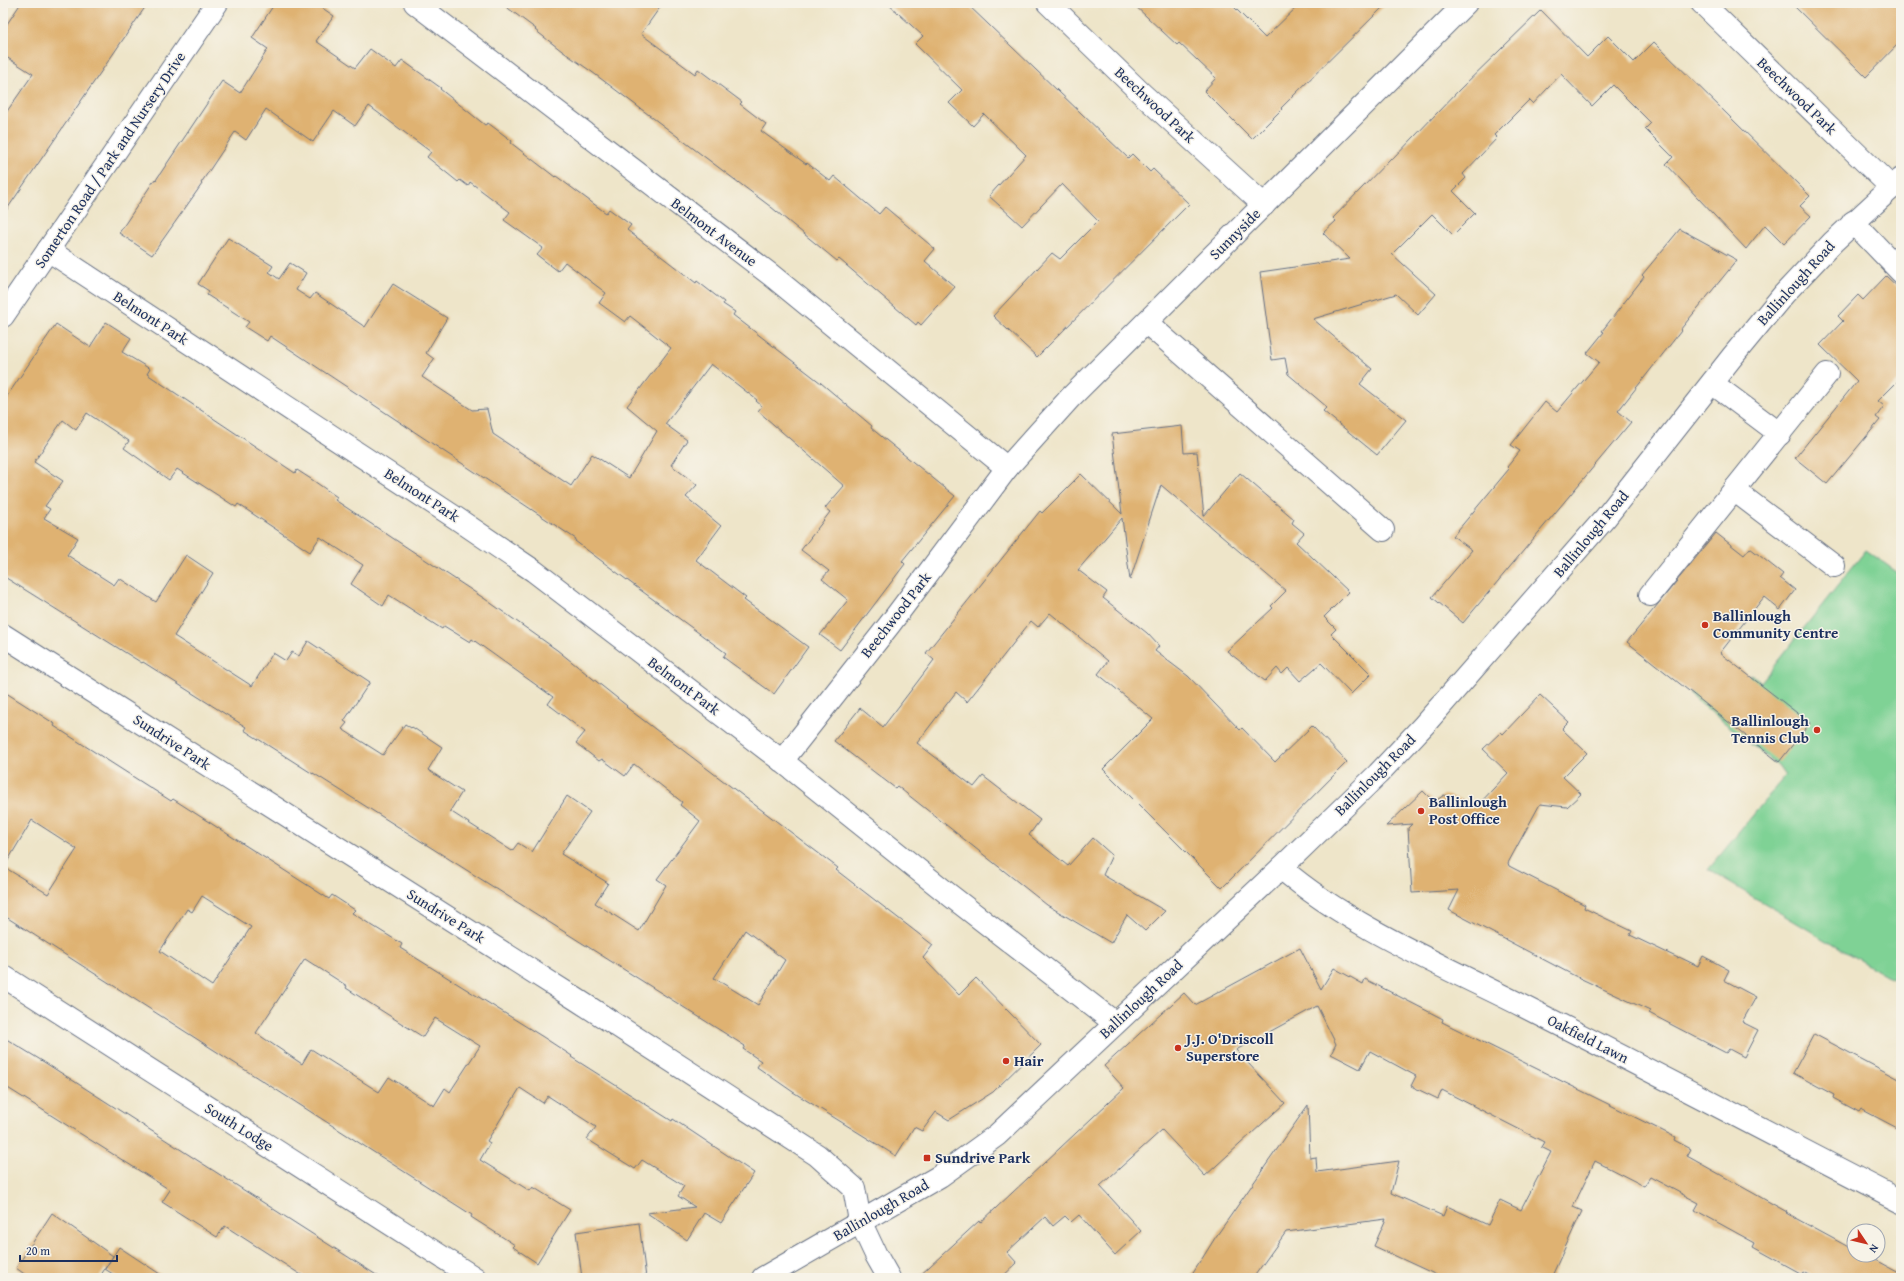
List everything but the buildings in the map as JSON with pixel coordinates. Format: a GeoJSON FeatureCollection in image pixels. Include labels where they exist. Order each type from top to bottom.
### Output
{"type":"FeatureCollection","features":[{"type":"Feature","properties":{"kind":"street","name":"Somerton Road / Park and Nursery Drive"},"geometry":{"type":"LineString","coordinates":[[3,316],[217,3]]}},
{"type":"Feature","properties":{"kind":"street","name":"Belmont Avenue"},"geometry":{"type":"LineString","coordinates":[[415,3],[775,278],[1007,468]]}},
{"type":"Feature","properties":{"kind":"street","name":"Beechwood Park"},"geometry":{"type":"LineString","coordinates":[[1048,3],[1141,93],[1264,205]]}},
{"type":"Feature","properties":{"kind":"street","name":"Sunnyside"},"geometry":{"type":"LineString","coordinates":[[1007,468],[1070,398],[1147,323],[1466,3]]}},
{"type":"Feature","properties":{"kind":"street","name":"Beechwood Park"},"geometry":{"type":"LineString","coordinates":[[1702,3],[1896,184]]}},
{"type":"Feature","properties":{"kind":"street","name":"Ballinlough Road"},"geometry":{"type":"LineString","coordinates":[[763,1278],[940,1176],[997,1134],[1046,1090],[1115,1023],[1281,868],[1378,774],[1424,725],[1606,517],[1712,382],[1784,294],[1853,222],[1896,184]]}},
{"type":"Feature","properties":{"kind":"street"},"geometry":{"type":"LineString","coordinates":[[1853,222],[1901,272]]}},
{"type":"Feature","properties":{"kind":"street","name":"Belmont Park"},"geometry":{"type":"LineString","coordinates":[[48,250],[533,570],[782,761],[947,893],[1115,1023]]}},
{"type":"Feature","properties":{"kind":"street"},"geometry":{"type":"LineString","coordinates":[[1147,323],[1383,530]]}},
{"type":"Feature","properties":{"kind":"street"},"geometry":{"type":"LineString","coordinates":[[1650,595],[1827,374]]}},
{"type":"Feature","properties":{"kind":"street"},"geometry":{"type":"LineString","coordinates":[[1712,382],[1780,434]]}},
{"type":"Feature","properties":{"kind":"street","name":"Beechwood Park"},"geometry":{"type":"LineString","coordinates":[[782,761],[890,624],[1007,468]]}},
{"type":"Feature","properties":{"kind":"street"},"geometry":{"type":"LineString","coordinates":[[1734,490],[1834,566]]}},
{"type":"Feature","properties":{"kind":"street","name":"Sundrive Park"},"geometry":{"type":"LineString","coordinates":[[3,635],[817,1155],[854,1188],[860,1221],[889,1278]]}},
{"type":"Feature","properties":{"kind":"street","name":"Oakfield Lawn"},"geometry":{"type":"LineString","coordinates":[[1281,868],[1296,881],[1370,928],[1741,1117],[1901,1201]]}},
{"type":"Feature","properties":{"kind":"street","name":"South Lodge"},"geometry":{"type":"LineString","coordinates":[[3,976],[475,1278]]}},
{"type":"Feature","properties":{"kind":"green space","name":"Ballinlough Tennis Club"},"geometry":{"type":"Polygon","coordinates":[[[1866,550],[1901,575],[1901,982],[1886,976],[1708,870],[1785,776],[1778,766],[1689,694],[1716,659],[1745,681],[1750,674],[1761,682],[1866,550]]]}},
{"type":"Feature","properties":{"kind":"place","name":"Ballinlough Community Centre"},"geometry":{"type":"Point","coordinates":[1705,625]}},
{"type":"Feature","properties":{"kind":"place","name":"Ballinlough Tennis Club"},"geometry":{"type":"Point","coordinates":[1817,730]}},
{"type":"Feature","properties":{"kind":"place","name":"Ballinlough Post Office"},"geometry":{"type":"Point","coordinates":[1421,811]}},
{"type":"Feature","properties":{"kind":"place","name":"J.J. O'Driscoll Superstore"},"geometry":{"type":"Point","coordinates":[1178,1048]}},
{"type":"Feature","properties":{"kind":"place","name":"Hair"},"geometry":{"type":"Point","coordinates":[1006,1061]}},
{"type":"Feature","properties":{"kind":"place","name":"Sundrive Park"},"geometry":{"type":"Point","coordinates":[927,1158]}}]}
